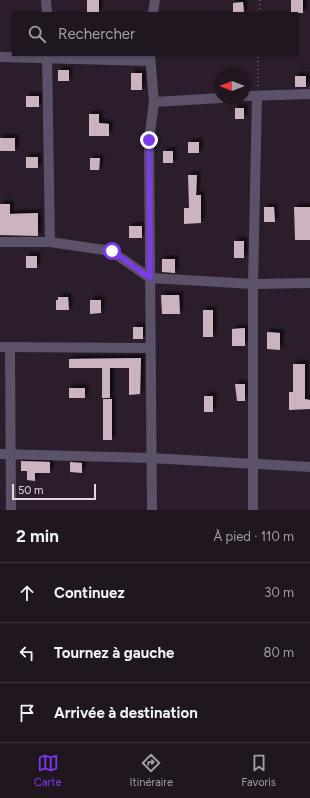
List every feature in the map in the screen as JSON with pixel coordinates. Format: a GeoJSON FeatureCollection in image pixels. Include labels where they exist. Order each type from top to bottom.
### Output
{"type":"FeatureCollection","features":[{"type":"Feature","properties":{"kind":"street"},"geometry":{"type":"LineString","coordinates":[[46,0],[46,12]]}},
{"type":"Feature","properties":{"kind":"street"},"geometry":{"type":"LineString","coordinates":[[153,12],[155,0]]}},
{"type":"Feature","properties":{"kind":"street"},"geometry":{"type":"LineString","coordinates":[[0,57],[47,56],[149,58],[154,102],[149,140],[152,510]]}},
{"type":"Feature","properties":{"kind":"street"},"geometry":{"type":"LineString","coordinates":[[47,56],[50,242]]}},
{"type":"Feature","properties":{"kind":"street"},"geometry":{"type":"LineString","coordinates":[[250,96],[310,94]]}},
{"type":"Feature","properties":{"kind":"street"},"geometry":{"type":"LineString","coordinates":[[253,510],[253,284],[258,96]]}},
{"type":"Feature","properties":{"kind":"street"},"geometry":{"type":"LineString","coordinates":[[154,102],[214,98]]}},
{"type":"Feature","properties":{"kind":"street"},"geometry":{"type":"LineString","coordinates":[[0,242],[50,242],[112,251],[150,278],[253,284],[310,283]]}},
{"type":"Feature","properties":{"kind":"street"},"geometry":{"type":"LineString","coordinates":[[11,510],[11,454],[5,348],[150,348]]}},
{"type":"Feature","properties":{"kind":"street"},"geometry":{"type":"LineString","coordinates":[[0,454],[151,458],[310,468]]}},
{"type":"Feature","properties":{"kind":"path"},"geometry":{"type":"LineString","coordinates":[[259,12],[260,0]]}},
{"type":"Feature","properties":{"kind":"path"},"geometry":{"type":"LineString","coordinates":[[258,56],[258,96]]}},
{"type":"Feature","properties":{"kind":"building"},"geometry":{"type":"Polygon","coordinates":[[[87,0],[99,0],[99,12],[87,12],[87,0]]]}},
{"type":"Feature","properties":{"kind":"building"},"geometry":{"type":"Polygon","coordinates":[[[291,0],[303,0],[303,13],[291,12],[291,0]]]}},
{"type":"Feature","properties":{"kind":"building"},"geometry":{"type":"Polygon","coordinates":[[[243,2],[244,12],[233,12],[233,3],[243,2]]]}},
{"type":"Feature","properties":{"kind":"building"},"geometry":{"type":"Polygon","coordinates":[[[58,70],[69,70],[69,81],[58,81],[58,70]]]}},
{"type":"Feature","properties":{"kind":"building"},"geometry":{"type":"Polygon","coordinates":[[[131,73],[142,73],[142,90],[131,90],[131,73]]]}},
{"type":"Feature","properties":{"kind":"building"},"geometry":{"type":"Polygon","coordinates":[[[295,76],[306,76],[306,87],[295,87],[295,76]]]}},
{"type":"Feature","properties":{"kind":"building"},"geometry":{"type":"Polygon","coordinates":[[[26,96],[39,96],[39,107],[26,107],[26,96]]]}},
{"type":"Feature","properties":{"kind":"building"},"geometry":{"type":"Polygon","coordinates":[[[235,108],[244,108],[244,119],[235,119],[235,108]]]}},
{"type":"Feature","properties":{"kind":"building"},"geometry":{"type":"Polygon","coordinates":[[[89,114],[99,114],[99,123],[109,124],[109,136],[89,136],[89,114]]]}},
{"type":"Feature","properties":{"kind":"building"},"geometry":{"type":"Polygon","coordinates":[[[0,138],[15,138],[15,151],[0,151],[0,138]]]}},
{"type":"Feature","properties":{"kind":"building"},"geometry":{"type":"Polygon","coordinates":[[[188,142],[199,142],[199,153],[188,153],[188,142]]]}},
{"type":"Feature","properties":{"kind":"building"},"geometry":{"type":"Polygon","coordinates":[[[163,151],[173,151],[173,163],[163,163],[163,151]]]}},
{"type":"Feature","properties":{"kind":"building"},"geometry":{"type":"Polygon","coordinates":[[[26,157],[38,157],[38,168],[26,168],[26,157]]]}},
{"type":"Feature","properties":{"kind":"building"},"geometry":{"type":"Polygon","coordinates":[[[90,158],[100,158],[99,170],[90,170],[90,158]]]}},
{"type":"Feature","properties":{"kind":"building"},"geometry":{"type":"Polygon","coordinates":[[[188,175],[197,175],[196,195],[201,195],[201,223],[184,224],[184,208],[189,208],[188,175]]]}},
{"type":"Feature","properties":{"kind":"building"},"geometry":{"type":"Polygon","coordinates":[[[0,204],[10,204],[10,214],[38,213],[38,236],[0,235],[0,204]]]}},
{"type":"Feature","properties":{"kind":"building"},"geometry":{"type":"Polygon","coordinates":[[[264,207],[274,207],[275,222],[264,222],[264,207]]]}},
{"type":"Feature","properties":{"kind":"building"},"geometry":{"type":"Polygon","coordinates":[[[294,207],[310,207],[310,240],[295,240],[294,207]]]}},
{"type":"Feature","properties":{"kind":"building"},"geometry":{"type":"Polygon","coordinates":[[[129,226],[142,226],[142,238],[129,238],[129,226]]]}},
{"type":"Feature","properties":{"kind":"building"},"geometry":{"type":"Polygon","coordinates":[[[234,241],[244,241],[244,258],[234,258],[234,241]]]}},
{"type":"Feature","properties":{"kind":"building"},"geometry":{"type":"Polygon","coordinates":[[[26,256],[37,256],[37,268],[26,268],[26,256]]]}},
{"type":"Feature","properties":{"kind":"building"},"geometry":{"type":"Polygon","coordinates":[[[162,259],[175,259],[175,273],[162,272],[162,259]]]}},
{"type":"Feature","properties":{"kind":"building"},"geometry":{"type":"Polygon","coordinates":[[[161,295],[179,295],[180,314],[162,314],[161,295]]]}},
{"type":"Feature","properties":{"kind":"building"},"geometry":{"type":"Polygon","coordinates":[[[58,297],[68,297],[69,310],[56,310],[56,300],[58,300],[58,297]]]}},
{"type":"Feature","properties":{"kind":"building"},"geometry":{"type":"Polygon","coordinates":[[[90,300],[101,300],[101,313],[90,314],[90,300]]]}},
{"type":"Feature","properties":{"kind":"building"},"geometry":{"type":"Polygon","coordinates":[[[203,310],[213,310],[213,337],[203,337],[203,310]]]}},
{"type":"Feature","properties":{"kind":"building"},"geometry":{"type":"Polygon","coordinates":[[[133,327],[143,327],[143,339],[133,339],[133,327]]]}},
{"type":"Feature","properties":{"kind":"building"},"geometry":{"type":"Polygon","coordinates":[[[245,328],[245,346],[232,346],[232,329],[245,328]]]}},
{"type":"Feature","properties":{"kind":"building"},"geometry":{"type":"Polygon","coordinates":[[[267,332],[280,333],[280,350],[267,349],[267,332]]]}},
{"type":"Feature","properties":{"kind":"building"},"geometry":{"type":"Polygon","coordinates":[[[141,358],[140,394],[129,395],[129,368],[110,368],[110,398],[102,398],[102,368],[69,368],[69,359],[141,358]]]}},
{"type":"Feature","properties":{"kind":"building"},"geometry":{"type":"Polygon","coordinates":[[[293,364],[305,364],[305,399],[310,400],[310,409],[289,410],[289,392],[293,392],[293,364]]]}},
{"type":"Feature","properties":{"kind":"building"},"geometry":{"type":"Polygon","coordinates":[[[235,384],[245,384],[245,401],[237,401],[235,384]]]}},
{"type":"Feature","properties":{"kind":"building"},"geometry":{"type":"Polygon","coordinates":[[[69,388],[85,388],[85,398],[69,398],[69,388]]]}},
{"type":"Feature","properties":{"kind":"building"},"geometry":{"type":"Polygon","coordinates":[[[204,396],[213,396],[213,412],[204,412],[204,396]]]}},
{"type":"Feature","properties":{"kind":"building"},"geometry":{"type":"Polygon","coordinates":[[[103,399],[112,399],[112,440],[103,440],[103,399]]]}},
{"type":"Feature","properties":{"kind":"building"},"geometry":{"type":"Polygon","coordinates":[[[21,461],[50,462],[50,473],[35,473],[35,481],[27,480],[27,471],[21,471],[21,461]]]}},
{"type":"Feature","properties":{"kind":"building"},"geometry":{"type":"Polygon","coordinates":[[[70,462],[82,463],[82,473],[70,472],[70,462]]]}},
{"type":"Feature","properties":{"kind":"route"},"geometry":{"type":"LineString","coordinates":[[112,251],[150,278],[149,140]]}}]}
